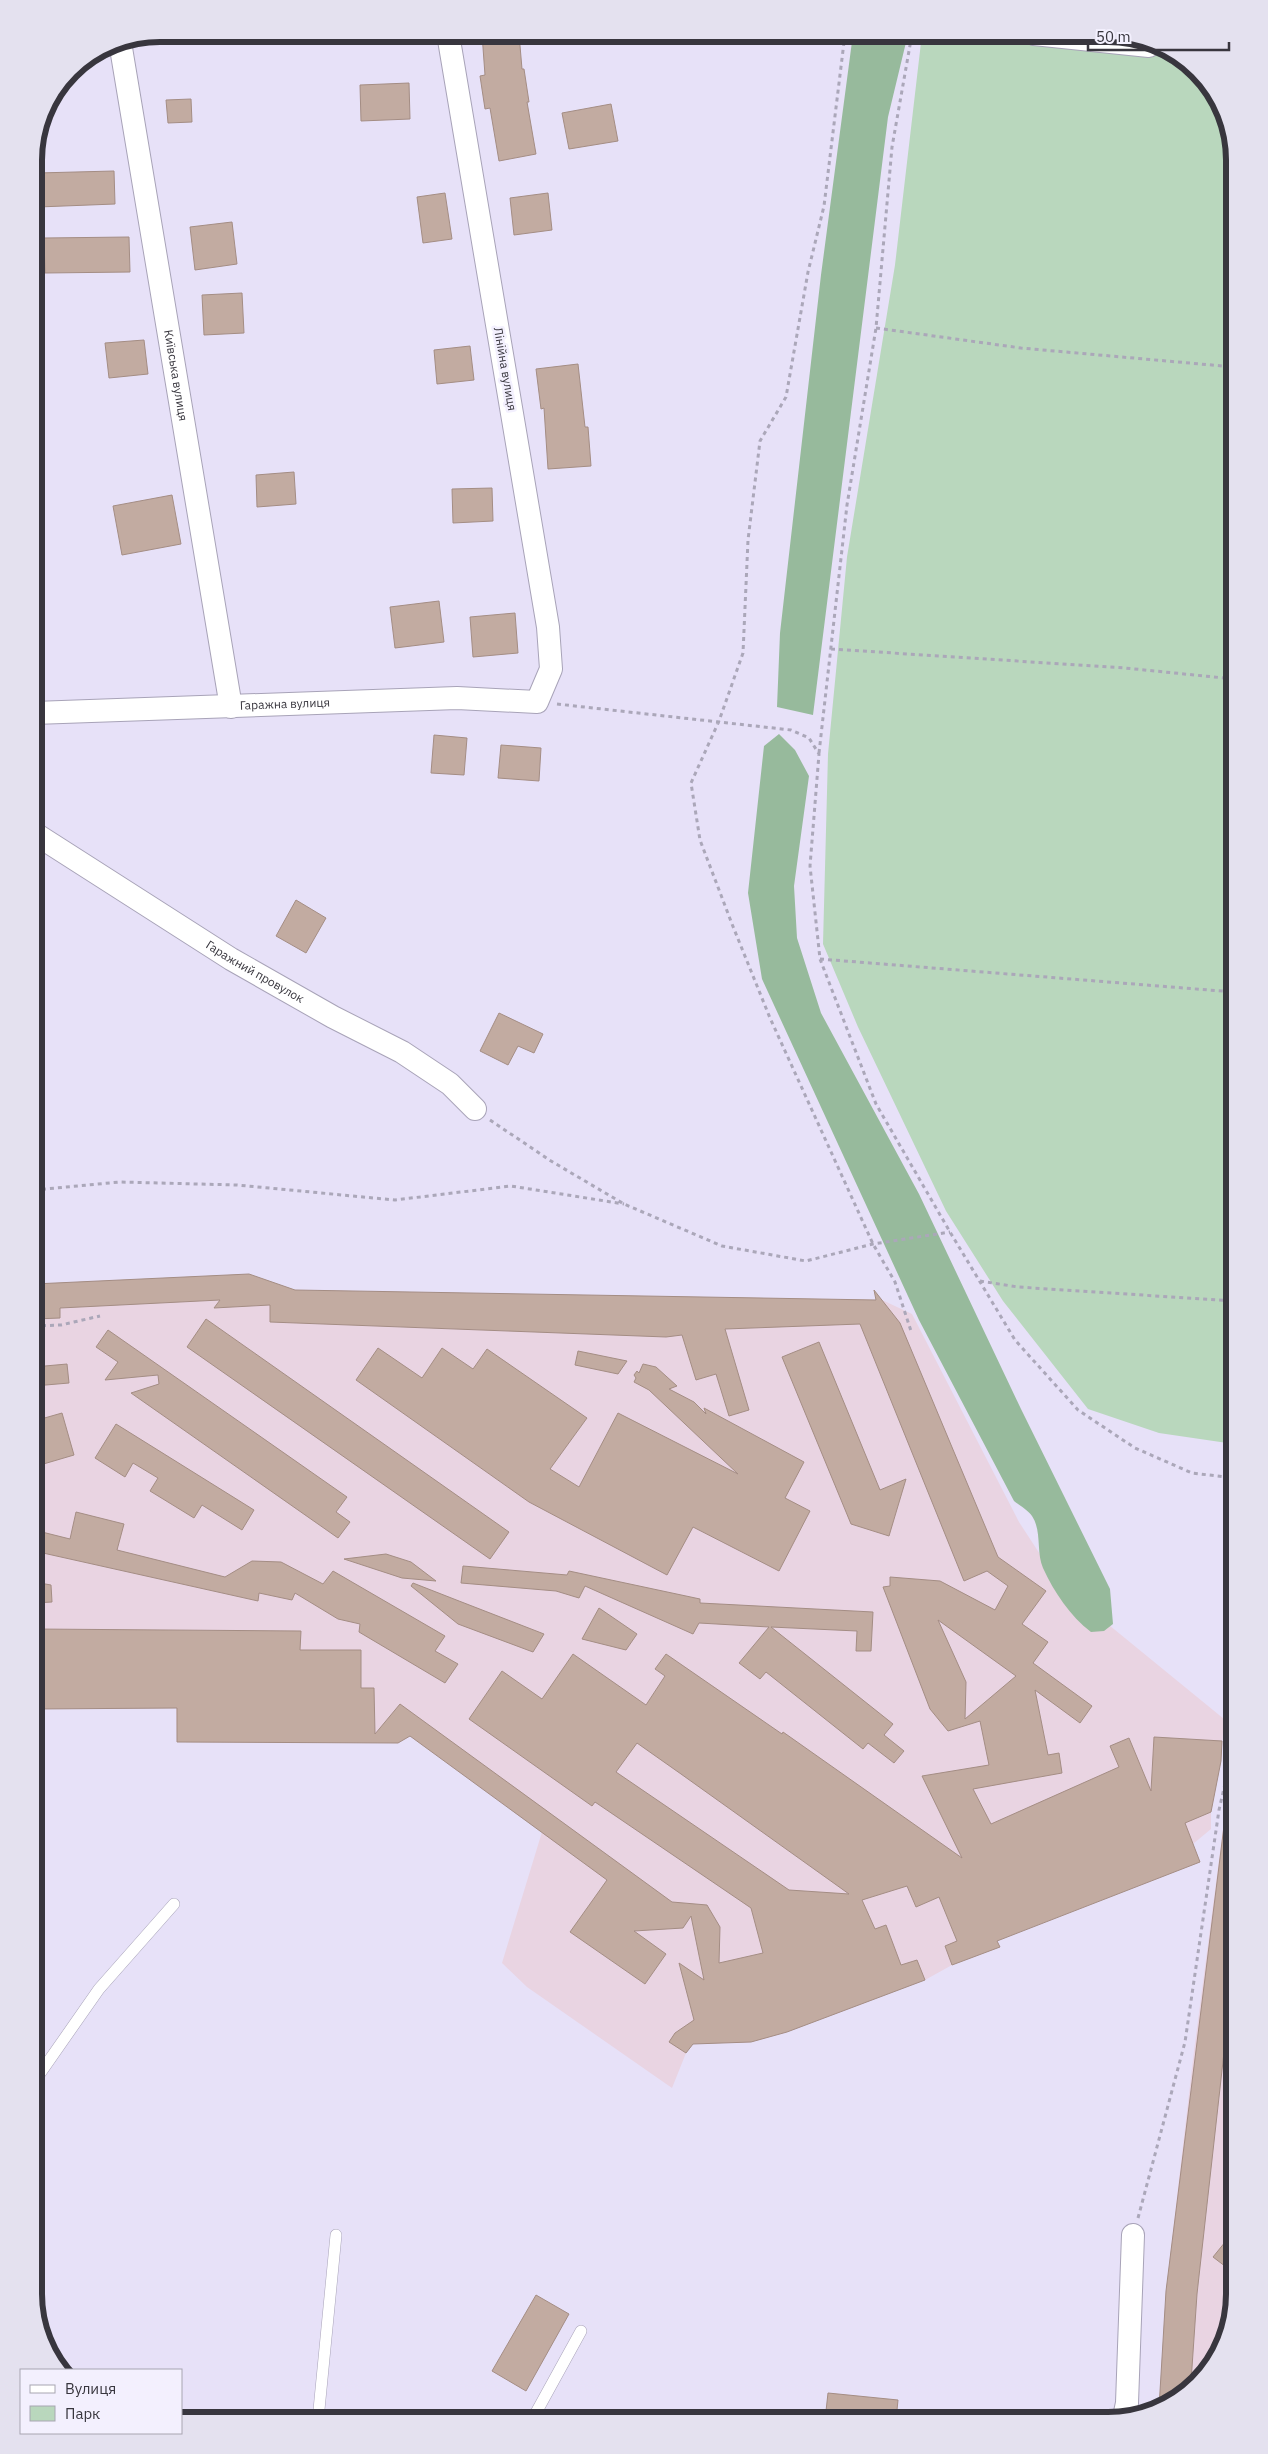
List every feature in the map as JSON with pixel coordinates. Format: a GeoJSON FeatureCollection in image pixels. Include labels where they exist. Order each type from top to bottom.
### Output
{"type":"FeatureCollection","features":[{"type":"Feature","properties":{"kind":"street","name":"Лінійна вулиця"},"geometry":{"type":"LineString","coordinates":[[449,42],[548,627],[550,669],[537,702]]}},
{"type":"Feature","properties":{"kind":"street","name":"Київська вулиця"},"geometry":{"type":"LineString","coordinates":[[121,50],[231,707]]}},
{"type":"Feature","properties":{"kind":"street","name":"Гаражна вулиця"},"geometry":{"type":"LineString","coordinates":[[43,712],[457,698],[537,702]]}},
{"type":"Feature","properties":{"kind":"street","name":"Гаражний провулок"},"geometry":{"type":"LineString","coordinates":[[43,839],[230,959],[333,1017],[402,1052],[450,1084],[475,1110]]}},
{"type":"Feature","properties":{"kind":"street"},"geometry":{"type":"LineString","coordinates":[[1126,2410],[1133,2235]]}},
{"type":"Feature","properties":{"kind":"lane"},"geometry":{"type":"LineString","coordinates":[[42,2070],[99,1989],[174,1904]]}},
{"type":"Feature","properties":{"kind":"lane"},"geometry":{"type":"LineString","coordinates":[[319,2411],[336,2235]]}},
{"type":"Feature","properties":{"kind":"lane"},"geometry":{"type":"LineString","coordinates":[[537,2411],[581,2331]]}},
{"type":"Feature","properties":{"kind":"path"},"geometry":{"type":"LineString","coordinates":[[844,43],[824,206],[808,272],[786,397],[760,441],[748,540],[743,653],[719,721],[691,783],[700,840],[770,1018],[873,1244],[895,1282],[911,1331]]}},
{"type":"Feature","properties":{"kind":"path"},"geometry":{"type":"LineString","coordinates":[[910,43],[892,147],[876,328],[847,505],[819,754],[810,866],[820,959],[876,1104],[1015,1340],[1078,1410],[1135,1448],[1192,1473],[1226,1477]]}},
{"type":"Feature","properties":{"kind":"path"},"geometry":{"type":"LineString","coordinates":[[876,328],[1021,348],[1226,366]]}},
{"type":"Feature","properties":{"kind":"path"},"geometry":{"type":"LineString","coordinates":[[831,649],[1125,668],[1226,678]]}},
{"type":"Feature","properties":{"kind":"path"},"geometry":{"type":"LineString","coordinates":[[537,702],[791,730],[809,738],[819,754]]}},
{"type":"Feature","properties":{"kind":"path"},"geometry":{"type":"LineString","coordinates":[[820,959],[1226,991]]}},
{"type":"Feature","properties":{"kind":"path"},"geometry":{"type":"LineString","coordinates":[[475,1110],[551,1162],[624,1204],[722,1246],[806,1261],[873,1244],[950,1232]]}},
{"type":"Feature","properties":{"kind":"path"},"geometry":{"type":"LineString","coordinates":[[43,1189],[120,1182],[208,1184],[395,1200],[511,1186],[624,1204]]}},
{"type":"Feature","properties":{"kind":"path"},"geometry":{"type":"LineString","coordinates":[[979,1281],[1018,1287],[1226,1300]]}},
{"type":"Feature","properties":{"kind":"path"},"geometry":{"type":"LineString","coordinates":[[42,1326],[61,1325],[100,1316]]}},
{"type":"Feature","properties":{"kind":"path"},"geometry":{"type":"LineString","coordinates":[[1133,2235],[1185,2042],[1219,1810],[1226,1780]]}},
{"type":"Feature","properties":{"kind":"shaded area"},"geometry":{"type":"Polygon","coordinates":[[[249,1274],[295,1290],[882,1300],[912,1314],[1019,1522],[1060,1585],[1224,1719],[1221,1761],[1211,1812],[1211,1829],[1193,1844],[1200,1862],[997,1940],[1000,1947],[952,1965],[925,1980],[787,2032],[751,2042],[693,2044],[686,2053],[672,2088],[527,1987],[502,1963],[542,1832],[410,1736],[398,1743],[177,1742],[176,1708],[42,1709],[42,1284],[249,1274]]]}},
{"type":"Feature","properties":{"kind":"shaded area"},"geometry":{"type":"Polygon","coordinates":[[[1226,1811],[1226,2293],[1219,2331],[1206,2359],[1191,2377],[1160,2399],[1166,2291],[1194,2051],[1226,1811]]]}},
{"type":"Feature","properties":{"kind":"green space"},"geometry":{"type":"Polygon","coordinates":[[[852,43],[906,43],[888,117],[813,715],[777,707],[780,633],[821,275],[852,43]]]}},
{"type":"Feature","properties":{"kind":"green space"},"geometry":{"type":"Polygon","coordinates":[[[921,43],[1115,43],[1130,45],[1166,58],[1179,67],[1191,77],[1210,102],[1221,130],[1226,161],[1226,1443],[1159,1433],[1088,1409],[1003,1301],[946,1211],[858,1027],[823,944],[828,754],[847,557],[895,265],[921,43]]]}},
{"type":"Feature","properties":{"kind":"green space"},"geometry":{"type":"Polygon","coordinates":[[[779,734],[795,750],[809,776],[794,886],[797,938],[821,1013],[919,1194],[1021,1409],[1110,1589],[1113,1624],[1104,1631],[1091,1632],[1083,1626],[1057,1595],[1047,1577],[1041,1562],[1035,1522],[1028,1512],[1014,1501],[919,1320],[762,979],[748,893],[764,746],[779,734]]]}},
{"type":"Feature","properties":{"kind":"building"},"geometry":{"type":"Polygon","coordinates":[[[483,42],[520,42],[522,69],[524,69],[529,102],[527,102],[536,154],[499,161],[490,108],[485,109],[480,76],[485,75],[483,42]]]}},
{"type":"Feature","properties":{"kind":"building"},"geometry":{"type":"Polygon","coordinates":[[[409,83],[410,119],[361,121],[360,85],[409,83]]]}},
{"type":"Feature","properties":{"kind":"building"},"geometry":{"type":"Polygon","coordinates":[[[191,99],[192,122],[168,123],[166,100],[191,99]]]}},
{"type":"Feature","properties":{"kind":"building"},"geometry":{"type":"Polygon","coordinates":[[[611,104],[618,141],[569,149],[562,113],[611,104]]]}},
{"type":"Feature","properties":{"kind":"building"},"geometry":{"type":"Polygon","coordinates":[[[114,171],[115,204],[43,207],[43,173],[114,171]]]}},
{"type":"Feature","properties":{"kind":"building"},"geometry":{"type":"Polygon","coordinates":[[[445,193],[452,239],[423,243],[417,197],[445,193]]]}},
{"type":"Feature","properties":{"kind":"building"},"geometry":{"type":"Polygon","coordinates":[[[548,193],[552,230],[514,235],[510,198],[548,193]]]}},
{"type":"Feature","properties":{"kind":"building"},"geometry":{"type":"Polygon","coordinates":[[[232,222],[237,264],[195,270],[190,227],[232,222]]]}},
{"type":"Feature","properties":{"kind":"building"},"geometry":{"type":"Polygon","coordinates":[[[129,237],[130,272],[45,273],[44,238],[129,237]]]}},
{"type":"Feature","properties":{"kind":"building"},"geometry":{"type":"Polygon","coordinates":[[[242,293],[244,333],[204,335],[202,295],[242,293]]]}},
{"type":"Feature","properties":{"kind":"building"},"geometry":{"type":"Polygon","coordinates":[[[144,340],[148,374],[109,378],[105,343],[144,340]]]}},
{"type":"Feature","properties":{"kind":"building"},"geometry":{"type":"Polygon","coordinates":[[[470,346],[474,380],[437,384],[434,350],[470,346]]]}},
{"type":"Feature","properties":{"kind":"building"},"geometry":{"type":"Polygon","coordinates":[[[578,364],[585,427],[588,427],[591,466],[548,469],[544,408],[541,409],[536,369],[578,364]]]}},
{"type":"Feature","properties":{"kind":"building"},"geometry":{"type":"Polygon","coordinates":[[[294,472],[296,504],[257,507],[256,475],[294,472]]]}},
{"type":"Feature","properties":{"kind":"building"},"geometry":{"type":"Polygon","coordinates":[[[492,488],[493,521],[453,523],[452,489],[492,488]]]}},
{"type":"Feature","properties":{"kind":"building"},"geometry":{"type":"Polygon","coordinates":[[[172,495],[181,544],[122,555],[113,506],[172,495]]]}},
{"type":"Feature","properties":{"kind":"building"},"geometry":{"type":"Polygon","coordinates":[[[439,601],[444,642],[395,648],[390,607],[439,601]]]}},
{"type":"Feature","properties":{"kind":"building"},"geometry":{"type":"Polygon","coordinates":[[[515,613],[518,653],[473,657],[470,617],[515,613]]]}},
{"type":"Feature","properties":{"kind":"building"},"geometry":{"type":"Polygon","coordinates":[[[434,735],[467,738],[464,775],[431,773],[434,735]]]}},
{"type":"Feature","properties":{"kind":"building"},"geometry":{"type":"Polygon","coordinates":[[[501,745],[541,748],[539,781],[498,778],[501,745]]]}},
{"type":"Feature","properties":{"kind":"building"},"geometry":{"type":"Polygon","coordinates":[[[296,900],[326,918],[306,953],[276,936],[296,900]]]}},
{"type":"Feature","properties":{"kind":"building"},"geometry":{"type":"Polygon","coordinates":[[[499,1013],[543,1034],[534,1053],[518,1046],[508,1065],[480,1051],[499,1013]]]}},
{"type":"Feature","properties":{"kind":"building"},"geometry":{"type":"Polygon","coordinates":[[[249,1274],[295,1290],[876,1300],[874,1290],[900,1323],[998,1557],[1046,1591],[1022,1624],[1048,1642],[1033,1663],[1092,1706],[1080,1723],[1035,1690],[1048,1755],[1059,1753],[1062,1773],[973,1789],[991,1824],[1119,1767],[1110,1746],[1129,1738],[1151,1791],[1154,1737],[1222,1741],[1221,1761],[1211,1812],[1185,1823],[1200,1862],[997,1941],[1000,1947],[952,1965],[945,1946],[957,1941],[939,1897],[916,1907],[907,1886],[862,1900],[875,1929],[886,1925],[901,1965],[917,1960],[925,1980],[787,2032],[751,2042],[693,2044],[686,2053],[669,2042],[675,2033],[694,2020],[679,1963],[704,1980],[691,1916],[683,1928],[634,1931],[666,1954],[645,1984],[570,1932],[607,1880],[410,1736],[398,1743],[177,1742],[177,1708],[42,1709],[42,1629],[301,1631],[300,1650],[361,1650],[361,1688],[374,1688],[375,1734],[400,1704],[672,1902],[707,1905],[720,1927],[719,1963],[763,1953],[751,1908],[595,1802],[592,1806],[469,1719],[502,1671],[542,1699],[573,1654],[646,1705],[665,1676],[655,1669],[666,1654],[782,1734],[783,1732],[962,1858],[922,1776],[989,1765],[980,1721],[948,1731],[930,1709],[883,1587],[890,1586],[890,1577],[940,1581],[995,1610],[1008,1586],[987,1571],[964,1581],[860,1324],[725,1329],[749,1410],[729,1416],[716,1374],[696,1380],[682,1335],[666,1337],[270,1322],[270,1305],[214,1308],[220,1300],[60,1308],[60,1318],[42,1319],[42,1284],[249,1274]],[[938,1620],[966,1682],[965,1719],[1016,1676],[938,1620]],[[637,1743],[616,1772],[789,1890],[849,1894],[637,1743]]]}},
{"type":"Feature","properties":{"kind":"building"},"geometry":{"type":"Polygon","coordinates":[[[206,1319],[509,1532],[490,1559],[187,1347],[206,1319]]]}},
{"type":"Feature","properties":{"kind":"building"},"geometry":{"type":"Polygon","coordinates":[[[108,1330],[347,1497],[336,1512],[350,1522],[338,1538],[131,1393],[159,1384],[158,1375],[105,1380],[118,1362],[96,1347],[108,1330]]]}},
{"type":"Feature","properties":{"kind":"building"},"geometry":{"type":"Polygon","coordinates":[[[819,1342],[880,1490],[906,1479],[889,1536],[851,1524],[782,1357],[819,1342]]]}},
{"type":"Feature","properties":{"kind":"building"},"geometry":{"type":"Polygon","coordinates":[[[378,1348],[422,1378],[442,1348],[473,1369],[487,1349],[587,1418],[550,1469],[579,1487],[618,1413],[738,1474],[649,1390],[634,1382],[636,1378],[634,1375],[637,1371],[639,1373],[643,1364],[656,1367],[677,1386],[669,1389],[694,1402],[706,1414],[704,1408],[804,1462],[785,1498],[810,1511],[779,1571],[693,1527],[667,1575],[529,1502],[356,1380],[378,1348]]]}},
{"type":"Feature","properties":{"kind":"building"},"geometry":{"type":"Polygon","coordinates":[[[578,1351],[627,1361],[618,1374],[575,1365],[578,1351]]]}},
{"type":"Feature","properties":{"kind":"building"},"geometry":{"type":"Polygon","coordinates":[[[67,1364],[69,1383],[42,1385],[42,1366],[67,1364]]]}},
{"type":"Feature","properties":{"kind":"building"},"geometry":{"type":"Polygon","coordinates":[[[62,1413],[74,1455],[42,1464],[42,1419],[62,1413]]]}},
{"type":"Feature","properties":{"kind":"building"},"geometry":{"type":"Polygon","coordinates":[[[116,1424],[254,1510],[242,1530],[202,1505],[194,1518],[150,1491],[158,1478],[133,1463],[125,1477],[95,1458],[116,1424]]]}},
{"type":"Feature","properties":{"kind":"building"},"geometry":{"type":"Polygon","coordinates":[[[76,1512],[124,1524],[117,1550],[225,1577],[252,1561],[281,1562],[323,1584],[333,1571],[445,1636],[435,1651],[458,1664],[445,1683],[359,1632],[360,1624],[338,1619],[295,1593],[292,1600],[259,1593],[258,1601],[42,1553],[42,1532],[70,1539],[76,1512]]]}},
{"type":"Feature","properties":{"kind":"building"},"geometry":{"type":"Polygon","coordinates":[[[386,1554],[411,1562],[436,1581],[402,1578],[344,1559],[386,1554]]]}},
{"type":"Feature","properties":{"kind":"building"},"geometry":{"type":"Polygon","coordinates":[[[463,1566],[567,1575],[569,1571],[700,1599],[700,1603],[873,1612],[871,1651],[856,1651],[857,1631],[771,1627],[893,1724],[884,1735],[904,1751],[894,1763],[868,1743],[863,1749],[766,1672],[760,1679],[739,1663],[769,1627],[699,1623],[693,1634],[585,1586],[579,1598],[556,1591],[461,1583],[463,1566]]]}},
{"type":"Feature","properties":{"kind":"building"},"geometry":{"type":"Polygon","coordinates":[[[42,1583],[51,1585],[52,1602],[42,1603],[42,1583]]]}},
{"type":"Feature","properties":{"kind":"building"},"geometry":{"type":"Polygon","coordinates":[[[413,1583],[544,1634],[533,1652],[458,1624],[411,1586],[413,1583]]]}},
{"type":"Feature","properties":{"kind":"building"},"geometry":{"type":"Polygon","coordinates":[[[599,1608],[637,1634],[626,1650],[582,1639],[599,1608]]]}},
{"type":"Feature","properties":{"kind":"building"},"geometry":{"type":"Polygon","coordinates":[[[1226,1818],[1226,2035],[1197,2294],[1191,2377],[1160,2399],[1166,2291],[1226,1818]]]}},
{"type":"Feature","properties":{"kind":"building"},"geometry":{"type":"Polygon","coordinates":[[[1226,2241],[1226,2267],[1213,2257],[1226,2241]]]}},
{"type":"Feature","properties":{"kind":"building"},"geometry":{"type":"Polygon","coordinates":[[[536,2295],[569,2314],[526,2391],[492,2371],[536,2295]]]}},
{"type":"Feature","properties":{"kind":"building"},"geometry":{"type":"Polygon","coordinates":[[[828,2393],[898,2400],[897,2412],[826,2412],[828,2393]]]}}]}
